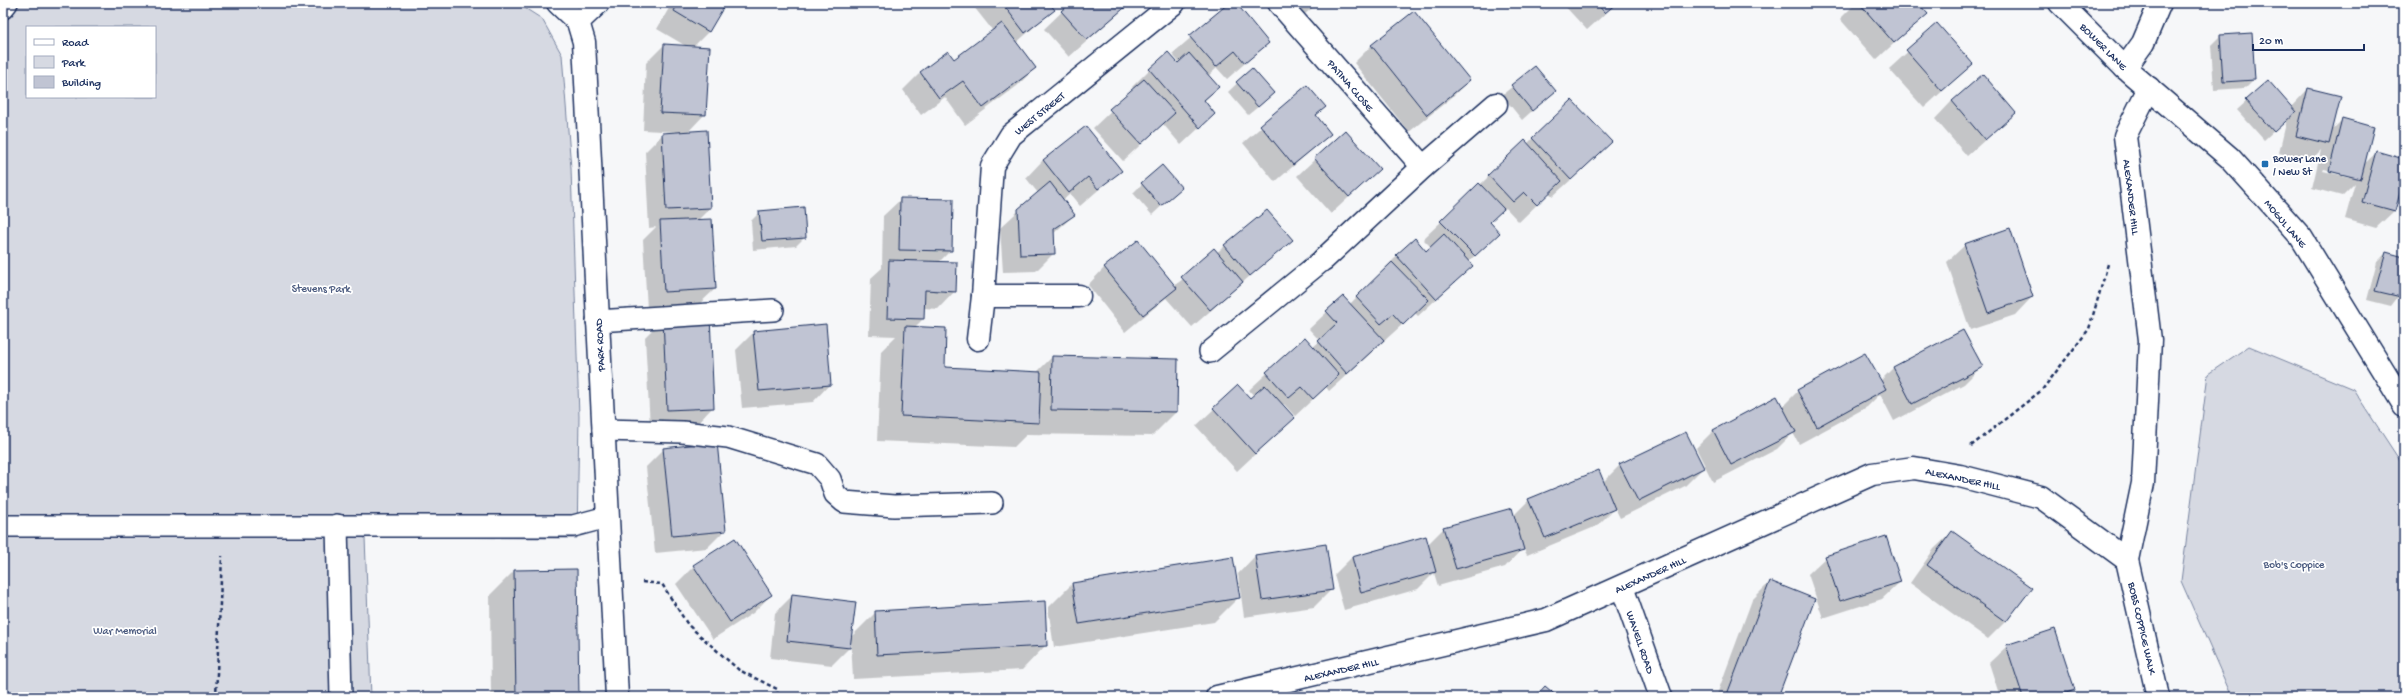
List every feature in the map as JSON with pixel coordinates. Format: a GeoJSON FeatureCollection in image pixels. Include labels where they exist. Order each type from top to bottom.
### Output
{"type":"FeatureCollection","features":[{"type":"Feature","properties":{"kind":"street","name":"PARK ROAD"},"geometry":{"type":"LineString","coordinates":[[558,3],[578,22],[584,42],[610,579],[618,697]]}},
{"type":"Feature","properties":{"kind":"street"},"geometry":{"type":"LineString","coordinates":[[578,22],[598,3]]}},
{"type":"Feature","properties":{"kind":"street","name":"WEST STREET"},"geometry":{"type":"LineString","coordinates":[[978,339],[983,296],[992,166],[1011,135],[1174,3]]}},
{"type":"Feature","properties":{"kind":"street","name":"PATINA CLOSE"},"geometry":{"type":"LineString","coordinates":[[1279,3],[1423,167]]}},
{"type":"Feature","properties":{"kind":"street","name":"BOWER LANE"},"geometry":{"type":"LineString","coordinates":[[2060,3],[2124,68],[2149,88]]}},
{"type":"Feature","properties":{"kind":"street"},"geometry":{"type":"LineString","coordinates":[[2124,68],[2143,42],[2160,3]]}},
{"type":"Feature","properties":{"kind":"street","name":"ALEXANDER HILL"},"geometry":{"type":"LineString","coordinates":[[1217,697],[1546,620],[1872,474],[1914,468],[1947,473],[2041,497],[2127,560],[2143,483],[2150,340],[2125,136],[2149,88]]}},
{"type":"Feature","properties":{"kind":"street","name":"MOGUL LANE"},"geometry":{"type":"LineString","coordinates":[[2149,88],[2230,158],[2301,237],[2404,405]]}},
{"type":"Feature","properties":{"kind":"street"},"geometry":{"type":"LineString","coordinates":[[1324,259],[1423,167],[1496,104]]}},
{"type":"Feature","properties":{"kind":"street"},"geometry":{"type":"LineString","coordinates":[[983,296],[1079,296]]}},
{"type":"Feature","properties":{"kind":"street","name":"BOBS COPPICE WALK"},"geometry":{"type":"LineString","coordinates":[[2127,560],[2158,697]]}},
{"type":"Feature","properties":{"kind":"street","name":"WAVELL ROAD"},"geometry":{"type":"LineString","coordinates":[[1622,587],[1661,697]]}},
{"type":"Feature","properties":{"kind":"lane"},"geometry":{"type":"LineString","coordinates":[[3,8],[7,3]]}},
{"type":"Feature","properties":{"kind":"lane"},"geometry":{"type":"LineString","coordinates":[[1210,352],[1324,259]]}},
{"type":"Feature","properties":{"kind":"lane"},"geometry":{"type":"LineString","coordinates":[[597,321],[773,310]]}},
{"type":"Feature","properties":{"kind":"lane"},"geometry":{"type":"LineString","coordinates":[[603,430],[682,432],[728,437],[817,464],[830,479],[835,494],[844,502],[894,506],[992,504]]}},
{"type":"Feature","properties":{"kind":"lane"},"geometry":{"type":"LineString","coordinates":[[3,526],[573,526],[607,517]]}},
{"type":"Feature","properties":{"kind":"lane"},"geometry":{"type":"LineString","coordinates":[[337,526],[341,697]]}},
{"type":"Feature","properties":{"kind":"path"},"geometry":{"type":"LineString","coordinates":[[1947,473],[1975,442],[2042,390],[2089,328],[2110,258],[2114,238],[2136,230]]}},
{"type":"Feature","properties":{"kind":"path"},"geometry":{"type":"LineString","coordinates":[[216,697],[223,526]]}},
{"type":"Feature","properties":{"kind":"path"},"geometry":{"type":"LineString","coordinates":[[610,579],[662,584],[688,625],[739,670],[777,689],[778,697]]}},
{"type":"Feature","properties":{"kind":"green space","name":"Stevens Park"},"geometry":{"type":"Polygon","coordinates":[[[3,3],[517,3],[542,19],[562,55],[571,168],[579,417],[577,538],[365,537],[371,697],[3,697],[3,3]]]}},
{"type":"Feature","properties":{"kind":"green space","name":"Bob's Coppice"},"geometry":{"type":"Polygon","coordinates":[[[2249,346],[2353,389],[2404,467],[2404,697],[2232,697],[2181,581],[2208,374],[2249,346]]]}},
{"type":"Feature","properties":{"kind":"building"},"geometry":{"type":"Polygon","coordinates":[[[678,3],[726,3],[709,32],[674,11],[678,3]]]}},
{"type":"Feature","properties":{"kind":"building"},"geometry":{"type":"Polygon","coordinates":[[[1002,3],[1049,3],[1055,10],[1025,33],[1002,3]]]}},
{"type":"Feature","properties":{"kind":"building"},"geometry":{"type":"Polygon","coordinates":[[[1070,3],[1130,3],[1087,40],[1061,11],[1070,3]]]}},
{"type":"Feature","properties":{"kind":"building"},"geometry":{"type":"Polygon","coordinates":[[[1229,3],[1236,3],[1269,43],[1245,63],[1235,51],[1216,67],[1189,36],[1229,3]]]}},
{"type":"Feature","properties":{"kind":"building"},"geometry":{"type":"Polygon","coordinates":[[[1596,3],[1617,3],[1605,13],[1596,3]]]}},
{"type":"Feature","properties":{"kind":"building"},"geometry":{"type":"Polygon","coordinates":[[[1859,3],[1918,3],[1928,14],[1894,43],[1859,3]]]}},
{"type":"Feature","properties":{"kind":"building"},"geometry":{"type":"Polygon","coordinates":[[[1414,11],[1470,80],[1427,115],[1371,45],[1414,11]]]}},
{"type":"Feature","properties":{"kind":"building"},"geometry":{"type":"Polygon","coordinates":[[[1002,23],[1036,68],[983,108],[963,81],[939,98],[920,72],[948,51],[954,59],[1002,23]]]}},
{"type":"Feature","properties":{"kind":"building"},"geometry":{"type":"Polygon","coordinates":[[[1937,23],[1973,64],[1942,91],[1906,50],[1937,23]]]}},
{"type":"Feature","properties":{"kind":"building"},"geometry":{"type":"Polygon","coordinates":[[[2252,33],[2255,80],[2223,82],[2220,35],[2252,33]]]}},
{"type":"Feature","properties":{"kind":"building"},"geometry":{"type":"Polygon","coordinates":[[[664,44],[710,47],[706,115],[660,113],[664,44]]]}},
{"type":"Feature","properties":{"kind":"building"},"geometry":{"type":"Polygon","coordinates":[[[1168,52],[1178,63],[1189,53],[1219,87],[1204,100],[1215,114],[1200,128],[1149,69],[1168,52]]]}},
{"type":"Feature","properties":{"kind":"building"},"geometry":{"type":"Polygon","coordinates":[[[1535,66],[1556,91],[1532,111],[1511,85],[1535,66]]]}},
{"type":"Feature","properties":{"kind":"building"},"geometry":{"type":"Polygon","coordinates":[[[1252,68],[1274,93],[1258,107],[1236,82],[1252,68]]]}},
{"type":"Feature","properties":{"kind":"building"},"geometry":{"type":"Polygon","coordinates":[[[1983,74],[2016,113],[1985,140],[1952,101],[1983,74]]]}},
{"type":"Feature","properties":{"kind":"building"},"geometry":{"type":"Polygon","coordinates":[[[1144,79],[1175,113],[1141,144],[1109,109],[1144,79]]]}},
{"type":"Feature","properties":{"kind":"building"},"geometry":{"type":"Polygon","coordinates":[[[2268,80],[2296,112],[2274,132],[2245,100],[2268,80]]]}},
{"type":"Feature","properties":{"kind":"building"},"geometry":{"type":"Polygon","coordinates":[[[1307,85],[1326,107],[1316,115],[1331,134],[1293,165],[1260,125],[1307,85]]]}},
{"type":"Feature","properties":{"kind":"building"},"geometry":{"type":"Polygon","coordinates":[[[2308,88],[2341,96],[2329,144],[2296,136],[2308,88]]]}},
{"type":"Feature","properties":{"kind":"building"},"geometry":{"type":"Polygon","coordinates":[[[1572,100],[1612,142],[1571,180],[1532,138],[1572,100]]]}},
{"type":"Feature","properties":{"kind":"building"},"geometry":{"type":"Polygon","coordinates":[[[2342,118],[2374,127],[2361,179],[2329,171],[2342,118]]]}},
{"type":"Feature","properties":{"kind":"building"},"geometry":{"type":"Polygon","coordinates":[[[1086,126],[1122,171],[1098,189],[1088,177],[1069,193],[1043,160],[1086,126]]]}},
{"type":"Feature","properties":{"kind":"building"},"geometry":{"type":"Polygon","coordinates":[[[707,130],[711,208],[666,210],[662,133],[707,130]]]}},
{"type":"Feature","properties":{"kind":"building"},"geometry":{"type":"Polygon","coordinates":[[[1345,130],[1380,169],[1349,197],[1314,158],[1345,130]]]}},
{"type":"Feature","properties":{"kind":"building"},"geometry":{"type":"Polygon","coordinates":[[[1525,140],[1562,181],[1537,205],[1524,192],[1513,202],[1488,175],[1525,140]]]}},
{"type":"Feature","properties":{"kind":"building"},"geometry":{"type":"Polygon","coordinates":[[[2376,151],[2404,159],[2404,178],[2395,211],[2362,202],[2376,151]]]}},
{"type":"Feature","properties":{"kind":"building"},"geometry":{"type":"Polygon","coordinates":[[[1162,165],[1182,188],[1161,206],[1141,183],[1162,165]]]}},
{"type":"Feature","properties":{"kind":"building"},"geometry":{"type":"Polygon","coordinates":[[[1050,182],[1075,215],[1054,229],[1055,254],[1020,255],[1018,209],[1050,182]]]}},
{"type":"Feature","properties":{"kind":"building"},"geometry":{"type":"Polygon","coordinates":[[[1479,183],[1504,209],[1490,222],[1500,233],[1475,256],[1440,221],[1479,183]]]}},
{"type":"Feature","properties":{"kind":"building"},"geometry":{"type":"Polygon","coordinates":[[[900,198],[953,199],[952,251],[899,250],[900,198]]]}},
{"type":"Feature","properties":{"kind":"building"},"geometry":{"type":"Polygon","coordinates":[[[804,207],[806,238],[762,241],[759,211],[804,207]]]}},
{"type":"Feature","properties":{"kind":"building"},"geometry":{"type":"Polygon","coordinates":[[[1267,210],[1293,240],[1250,276],[1224,245],[1267,210]]]}},
{"type":"Feature","properties":{"kind":"building"},"geometry":{"type":"Polygon","coordinates":[[[712,219],[716,289],[664,292],[660,221],[712,219]]]}},
{"type":"Feature","properties":{"kind":"building"},"geometry":{"type":"Polygon","coordinates":[[[2010,228],[2033,297],[1988,313],[1964,244],[2010,228]]]}},
{"type":"Feature","properties":{"kind":"building"},"geometry":{"type":"Polygon","coordinates":[[[1444,234],[1473,266],[1436,299],[1396,255],[1415,238],[1426,251],[1444,234]]]}},
{"type":"Feature","properties":{"kind":"building"},"geometry":{"type":"Polygon","coordinates":[[[1138,240],[1177,288],[1143,315],[1104,267],[1138,240]]]}},
{"type":"Feature","properties":{"kind":"building"},"geometry":{"type":"Polygon","coordinates":[[[1214,248],[1243,282],[1210,310],[1181,277],[1214,248]]]}},
{"type":"Feature","properties":{"kind":"building"},"geometry":{"type":"Polygon","coordinates":[[[2386,252],[2404,257],[2404,285],[2401,297],[2375,291],[2386,252]]]}},
{"type":"Feature","properties":{"kind":"building"},"geometry":{"type":"Polygon","coordinates":[[[889,260],[957,262],[956,292],[925,290],[924,319],[887,318],[889,260]]]}},
{"type":"Feature","properties":{"kind":"building"},"geometry":{"type":"Polygon","coordinates":[[[1392,262],[1429,300],[1403,325],[1393,314],[1381,324],[1356,297],[1392,262]]]}},
{"type":"Feature","properties":{"kind":"building"},"geometry":{"type":"Polygon","coordinates":[[[1343,296],[1384,340],[1347,374],[1318,341],[1337,323],[1326,311],[1343,296]]]}},
{"type":"Feature","properties":{"kind":"building"},"geometry":{"type":"Polygon","coordinates":[[[710,316],[714,408],[667,410],[663,318],[710,316]]]}},
{"type":"Feature","properties":{"kind":"building"},"geometry":{"type":"Polygon","coordinates":[[[826,324],[831,385],[759,391],[753,331],[826,324]]]}},
{"type":"Feature","properties":{"kind":"building"},"geometry":{"type":"Polygon","coordinates":[[[905,326],[946,328],[945,367],[1041,372],[1039,423],[901,416],[905,326]]]}},
{"type":"Feature","properties":{"kind":"building"},"geometry":{"type":"Polygon","coordinates":[[[1963,330],[1983,367],[1912,404],[1893,367],[1963,330]]]}},
{"type":"Feature","properties":{"kind":"building"},"geometry":{"type":"Polygon","coordinates":[[[1305,337],[1339,375],[1313,399],[1302,387],[1289,398],[1266,372],[1305,337]]]}},
{"type":"Feature","properties":{"kind":"building"},"geometry":{"type":"Polygon","coordinates":[[[1865,353],[1886,389],[1817,427],[1797,390],[1865,353]]]}},
{"type":"Feature","properties":{"kind":"building"},"geometry":{"type":"Polygon","coordinates":[[[1052,356],[1178,359],[1177,412],[1051,410],[1052,356]]]}},
{"type":"Feature","properties":{"kind":"building"},"geometry":{"type":"Polygon","coordinates":[[[1238,385],[1250,398],[1265,385],[1295,418],[1255,454],[1213,408],[1238,385]]]}},
{"type":"Feature","properties":{"kind":"building"},"geometry":{"type":"Polygon","coordinates":[[[1777,396],[1796,432],[1731,465],[1713,430],[1777,396]]]}},
{"type":"Feature","properties":{"kind":"building"},"geometry":{"type":"Polygon","coordinates":[[[1686,432],[1704,468],[1638,501],[1619,464],[1686,432]]]}},
{"type":"Feature","properties":{"kind":"building"},"geometry":{"type":"Polygon","coordinates":[[[717,442],[726,531],[672,536],[663,448],[717,442]]]}},
{"type":"Feature","properties":{"kind":"building"},"geometry":{"type":"Polygon","coordinates":[[[1599,470],[1615,509],[1545,538],[1528,499],[1599,470]]]}},
{"type":"Feature","properties":{"kind":"building"},"geometry":{"type":"Polygon","coordinates":[[[1512,508],[1524,550],[1456,569],[1443,527],[1512,508]]]}},
{"type":"Feature","properties":{"kind":"building"},"geometry":{"type":"Polygon","coordinates":[[[1952,531],[2032,588],[2006,622],[1927,565],[1952,531]]]}},
{"type":"Feature","properties":{"kind":"building"},"geometry":{"type":"Polygon","coordinates":[[[1426,536],[1436,572],[1361,593],[1352,557],[1426,536]]]}},
{"type":"Feature","properties":{"kind":"building"},"geometry":{"type":"Polygon","coordinates":[[[1886,536],[1901,582],[1840,601],[1825,556],[1886,536]]]}},
{"type":"Feature","properties":{"kind":"building"},"geometry":{"type":"Polygon","coordinates":[[[735,538],[772,595],[730,622],[693,565],[735,538]]]}},
{"type":"Feature","properties":{"kind":"building"},"geometry":{"type":"Polygon","coordinates":[[[1326,544],[1333,590],[1262,600],[1255,555],[1326,544]]]}},
{"type":"Feature","properties":{"kind":"building"},"geometry":{"type":"Polygon","coordinates":[[[1233,557],[1240,598],[1079,624],[1072,583],[1233,557]]]}},
{"type":"Feature","properties":{"kind":"building"},"geometry":{"type":"Polygon","coordinates":[[[577,569],[579,697],[516,697],[514,570],[577,569]]]}},
{"type":"Feature","properties":{"kind":"building"},"geometry":{"type":"Polygon","coordinates":[[[1770,581],[1815,599],[1778,697],[1726,697],[1770,581]]]}},
{"type":"Feature","properties":{"kind":"building"},"geometry":{"type":"Polygon","coordinates":[[[792,594],[856,602],[850,648],[787,641],[792,594]]]}},
{"type":"Feature","properties":{"kind":"building"},"geometry":{"type":"Polygon","coordinates":[[[1045,601],[1047,646],[877,655],[875,611],[1045,601]]]}},
{"type":"Feature","properties":{"kind":"building"},"geometry":{"type":"Polygon","coordinates":[[[2055,629],[2075,690],[2054,697],[2023,697],[2006,645],[2055,629]]]}},
{"type":"Feature","properties":{"kind":"building"},"geometry":{"type":"Polygon","coordinates":[[[1545,686],[1558,697],[1535,697],[1545,686]]]}},
{"type":"Feature","properties":{"kind":"place","name":"Bower Lane / New St"},"geometry":{"type":"Point","coordinates":[2265,164]}},
{"type":"Feature","properties":{"kind":"park label","name":"War Memorial"},"geometry":{"type":"Point","coordinates":[125,630]}}]}
